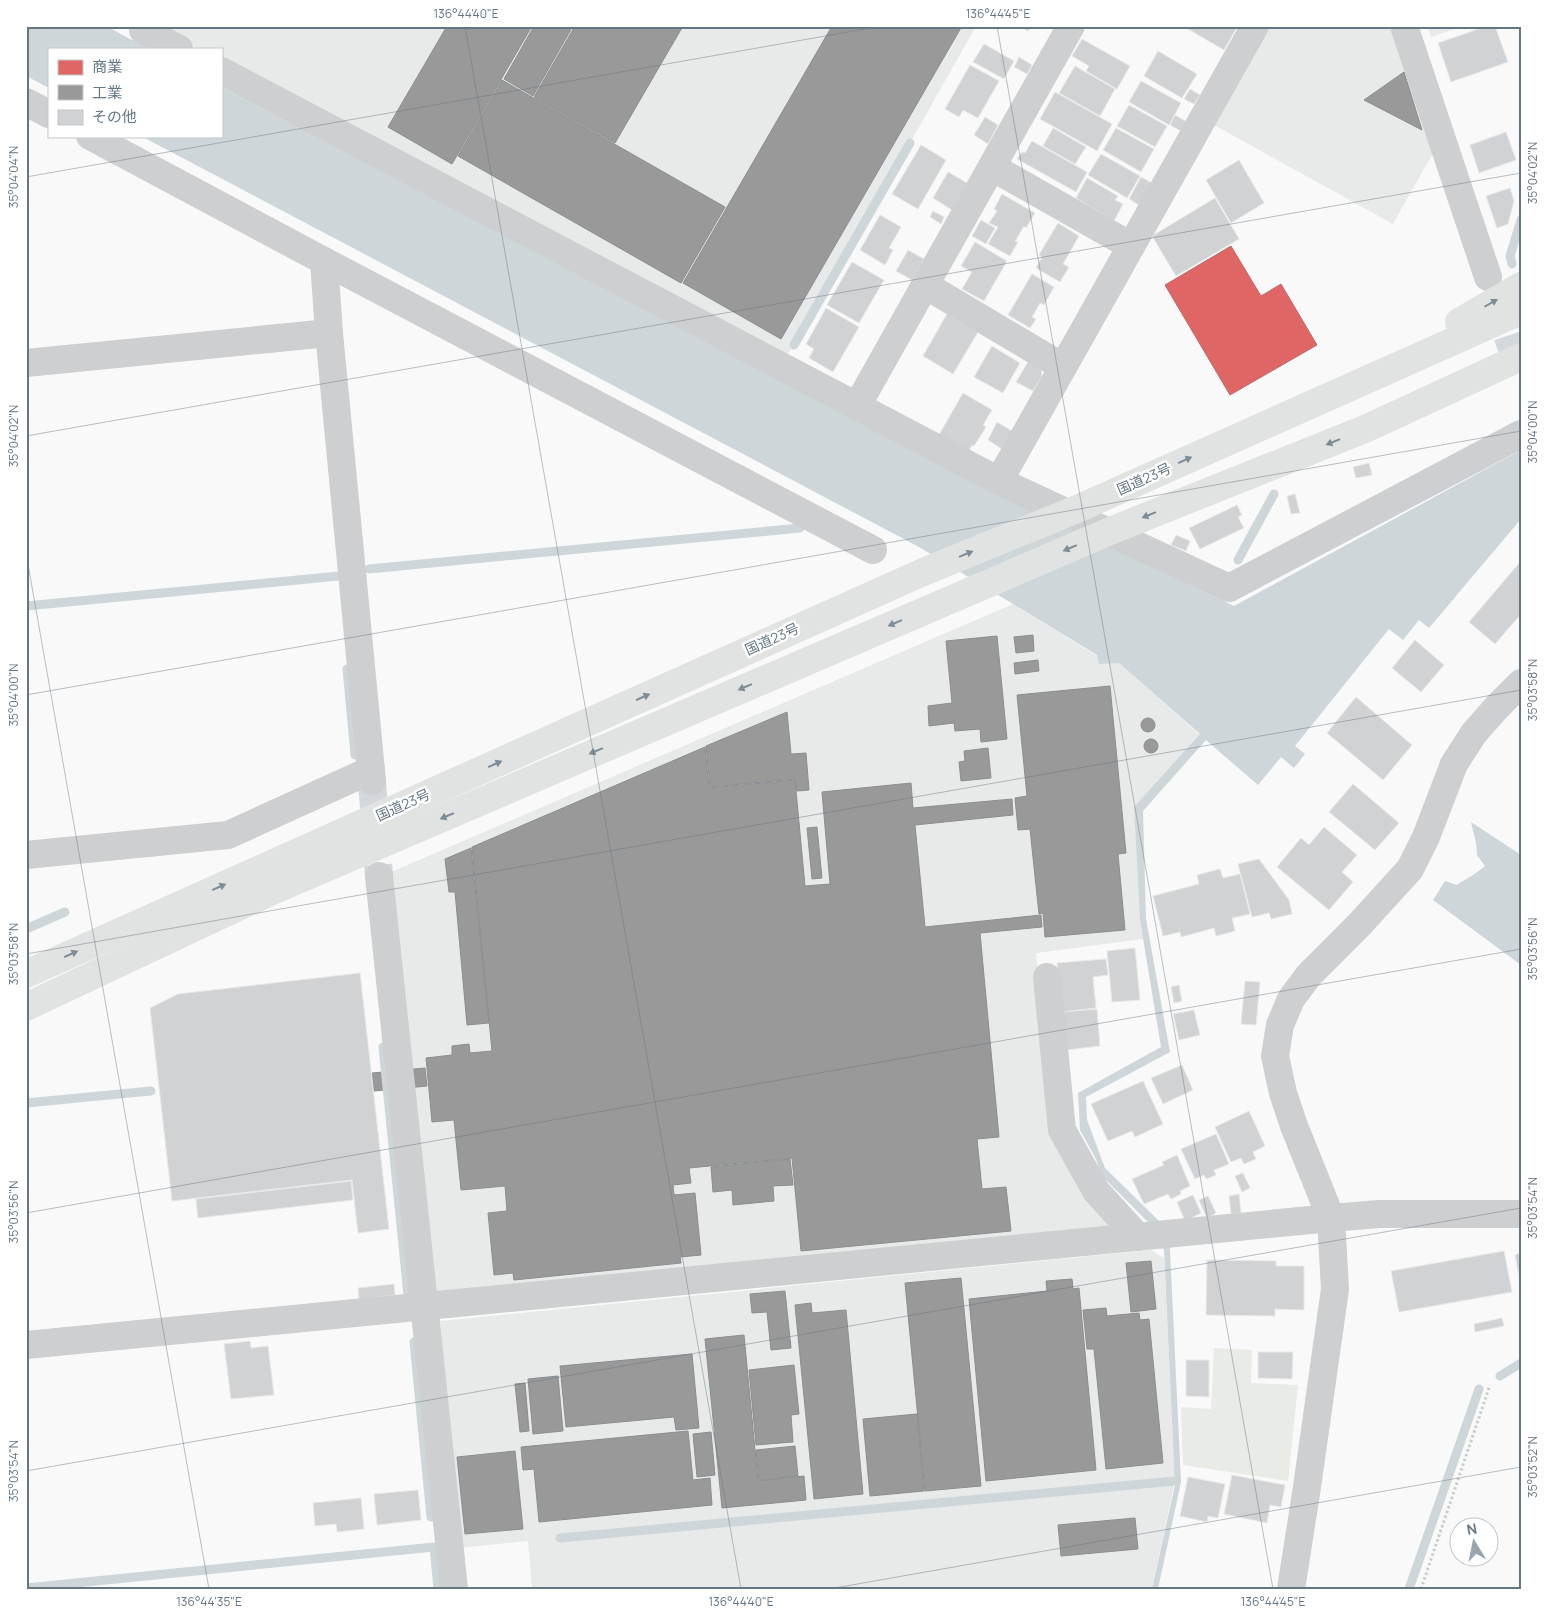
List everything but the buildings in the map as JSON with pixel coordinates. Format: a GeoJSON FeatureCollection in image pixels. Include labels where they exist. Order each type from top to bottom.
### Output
{"type":"FeatureCollection","features":[{"type":"Feature","properties":{"kind":"highway"},"geometry":{"type":"LineString","coordinates":[[1343,389],[1521,286]]}},
{"type":"Feature","properties":{"kind":"highway","name":"国道23号"},"geometry":{"type":"LineString","coordinates":[[26,974],[921,573],[1077,508],[1521,311]]}},
{"type":"Feature","properties":{"kind":"highway","name":"国道23号"},"geometry":{"type":"LineString","coordinates":[[26,1007],[270,892],[1115,529],[1364,429],[1521,357]]}},
{"type":"Feature","properties":{"kind":"highway"},"geometry":{"type":"LineString","coordinates":[[1364,429],[1521,370]]}},
{"type":"Feature","properties":{"kind":"street"},"geometry":{"type":"LineString","coordinates":[[857,406],[1071,26]]}},
{"type":"Feature","properties":{"kind":"street"},"geometry":{"type":"LineString","coordinates":[[999,481],[1255,26]]}},
{"type":"Feature","properties":{"kind":"street"},"geometry":{"type":"LineString","coordinates":[[1404,26],[1488,277]]}},
{"type":"Feature","properties":{"kind":"street"},"geometry":{"type":"LineString","coordinates":[[141,27],[177,48]]}},
{"type":"Feature","properties":{"kind":"street"},"geometry":{"type":"LineString","coordinates":[[222,72],[999,481],[1229,588],[1521,434]]}},
{"type":"Feature","properties":{"kind":"street"},"geometry":{"type":"LineString","coordinates":[[26,102],[48,113]]}},
{"type":"Feature","properties":{"kind":"street"},"geometry":{"type":"LineString","coordinates":[[94,138],[873,550]]}},
{"type":"Feature","properties":{"kind":"street"},"geometry":{"type":"LineString","coordinates":[[992,167],[1131,246]]}},
{"type":"Feature","properties":{"kind":"street"},"geometry":{"type":"LineString","coordinates":[[26,855],[228,835],[372,775],[329,333],[324,261]]}},
{"type":"Feature","properties":{"kind":"street"},"geometry":{"type":"LineString","coordinates":[[925,285],[1063,366]]}},
{"type":"Feature","properties":{"kind":"street"},"geometry":{"type":"LineString","coordinates":[[26,363],[329,333]]}},
{"type":"Feature","properties":{"kind":"street"},"geometry":{"type":"LineString","coordinates":[[1291,1589],[1335,1289],[1331,1218],[1294,1126],[1283,1093],[1275,1056],[1280,1025],[1291,999],[1309,975],[1410,869],[1426,838],[1454,764],[1474,733],[1521,684]]}},
{"type":"Feature","properties":{"kind":"street"},"geometry":{"type":"LineString","coordinates":[[379,876],[454,1589]]}},
{"type":"Feature","properties":{"kind":"street"},"geometry":{"type":"LineString","coordinates":[[1048,977],[1062,1130],[1096,1191],[1152,1236]]}},
{"type":"Feature","properties":{"kind":"street"},"geometry":{"type":"LineString","coordinates":[[26,1345],[1331,1218],[1379,1214],[1521,1214]]}},
{"type":"Feature","properties":{"kind":"path"},"geometry":{"type":"LineString","coordinates":[[1421,1589],[1490,1385]]}},
{"type":"Feature","properties":{"kind":"shaded area"},"geometry":{"type":"Polygon","coordinates":[[[26,26],[106,26],[147,48],[48,48],[48,87],[26,76],[26,26]]]}},
{"type":"Feature","properties":{"kind":"shaded area"},"geometry":{"type":"Polygon","coordinates":[[[157,26],[976,26],[785,358],[222,62],[222,48],[196,48],[157,26]]]}},
{"type":"Feature","properties":{"kind":"shaded area"},"geometry":{"type":"Polygon","coordinates":[[[1267,26],[1395,26],[1433,153],[1393,224],[1214,125],[1267,26]]]}},
{"type":"Feature","properties":{"kind":"shaded area"},"geometry":{"type":"Polygon","coordinates":[[[1427,26],[1463,26],[1431,37],[1427,26]]]}},
{"type":"Feature","properties":{"kind":"shaded area"},"geometry":{"type":"Polygon","coordinates":[[[222,88],[1068,527],[1234,606],[1521,450],[1521,519],[1429,628],[1419,620],[1403,640],[1389,629],[1295,746],[1305,754],[1294,768],[1281,757],[1258,785],[1206,740],[1143,811],[1146,919],[1170,1052],[1086,1097],[1087,1120],[1105,1168],[1159,1221],[1170,1249],[1181,1482],[1158,1589],[1152,1589],[1175,1485],[1164,1250],[1148,1222],[1101,1175],[1096,1159],[1080,1130],[1078,1093],[1161,1047],[1140,920],[1134,807],[1200,734],[1119,663],[1099,664],[1097,655],[919,547],[145,138],[222,138],[222,88]]]}},
{"type":"Feature","properties":{"kind":"shaded area"},"geometry":{"type":"Polygon","coordinates":[[[1013,604],[1097,656],[1119,663],[1200,735],[1134,807],[1140,920],[1143,939],[1036,953],[1054,1132],[1111,1219],[1107,1227],[430,1294],[389,873],[1013,604]]]}},
{"type":"Feature","properties":{"kind":"shaded area"},"geometry":{"type":"Polygon","coordinates":[[[1471,822],[1521,855],[1521,965],[1433,900],[1445,881],[1457,885],[1485,866],[1477,855],[1471,822]]]}},
{"type":"Feature","properties":{"kind":"shaded area"},"geometry":{"type":"Polygon","coordinates":[[[1151,1250],[1164,1258],[1175,1481],[1152,1589],[532,1589],[528,1541],[460,1548],[440,1321],[1151,1250]]]}},
{"type":"Feature","properties":{"kind":"shaded area"},"geometry":{"type":"Polygon","coordinates":[[[1214,1348],[1252,1350],[1251,1383],[1298,1385],[1288,1481],[1183,1465],[1181,1407],[1211,1409],[1214,1348]]]}},
{"type":"Feature","properties":{"kind":"waterway"},"geometry":{"type":"LineString","coordinates":[[794,345],[910,143]]}},
{"type":"Feature","properties":{"kind":"waterway"},"geometry":{"type":"LineString","coordinates":[[1512,264],[1510,256],[1521,220]]}},
{"type":"Feature","properties":{"kind":"waterway"},"geometry":{"type":"LineString","coordinates":[[1238,560],[1274,494]]}},
{"type":"Feature","properties":{"kind":"waterway"},"geometry":{"type":"LineString","coordinates":[[369,569],[800,528]]}},
{"type":"Feature","properties":{"kind":"waterway"},"geometry":{"type":"LineString","coordinates":[[26,606],[339,576]]}},
{"type":"Feature","properties":{"kind":"waterway"},"geometry":{"type":"LineString","coordinates":[[347,669],[355,755]]}},
{"type":"Feature","properties":{"kind":"waterway"},"geometry":{"type":"LineString","coordinates":[[26,929],[65,912]]}},
{"type":"Feature","properties":{"kind":"waterway"},"geometry":{"type":"LineString","coordinates":[[383,1047],[408,1295]]}},
{"type":"Feature","properties":{"kind":"waterway"},"geometry":{"type":"LineString","coordinates":[[26,1103],[151,1091]]}},
{"type":"Feature","properties":{"kind":"waterway"},"geometry":{"type":"LineString","coordinates":[[414,1342],[431,1517]]}},
{"type":"Feature","properties":{"kind":"waterway"},"geometry":{"type":"LineString","coordinates":[[1500,1376],[1521,1363]]}},
{"type":"Feature","properties":{"kind":"waterway"},"geometry":{"type":"LineString","coordinates":[[1409,1589],[1479,1389]]}},
{"type":"Feature","properties":{"kind":"waterway"},"geometry":{"type":"LineString","coordinates":[[560,1538],[1175,1481]]}},
{"type":"Feature","properties":{"kind":"waterway"},"geometry":{"type":"LineString","coordinates":[[26,1588],[434,1547],[438,1589]]}},
{"type":"Feature","properties":{"kind":"tunnel"},"geometry":{"type":"LineString","coordinates":[[1494,296],[1521,375]]}},
{"type":"Feature","properties":{"kind":"tunnel"},"geometry":{"type":"LineString","coordinates":[[372,781],[379,876]]}}]}
